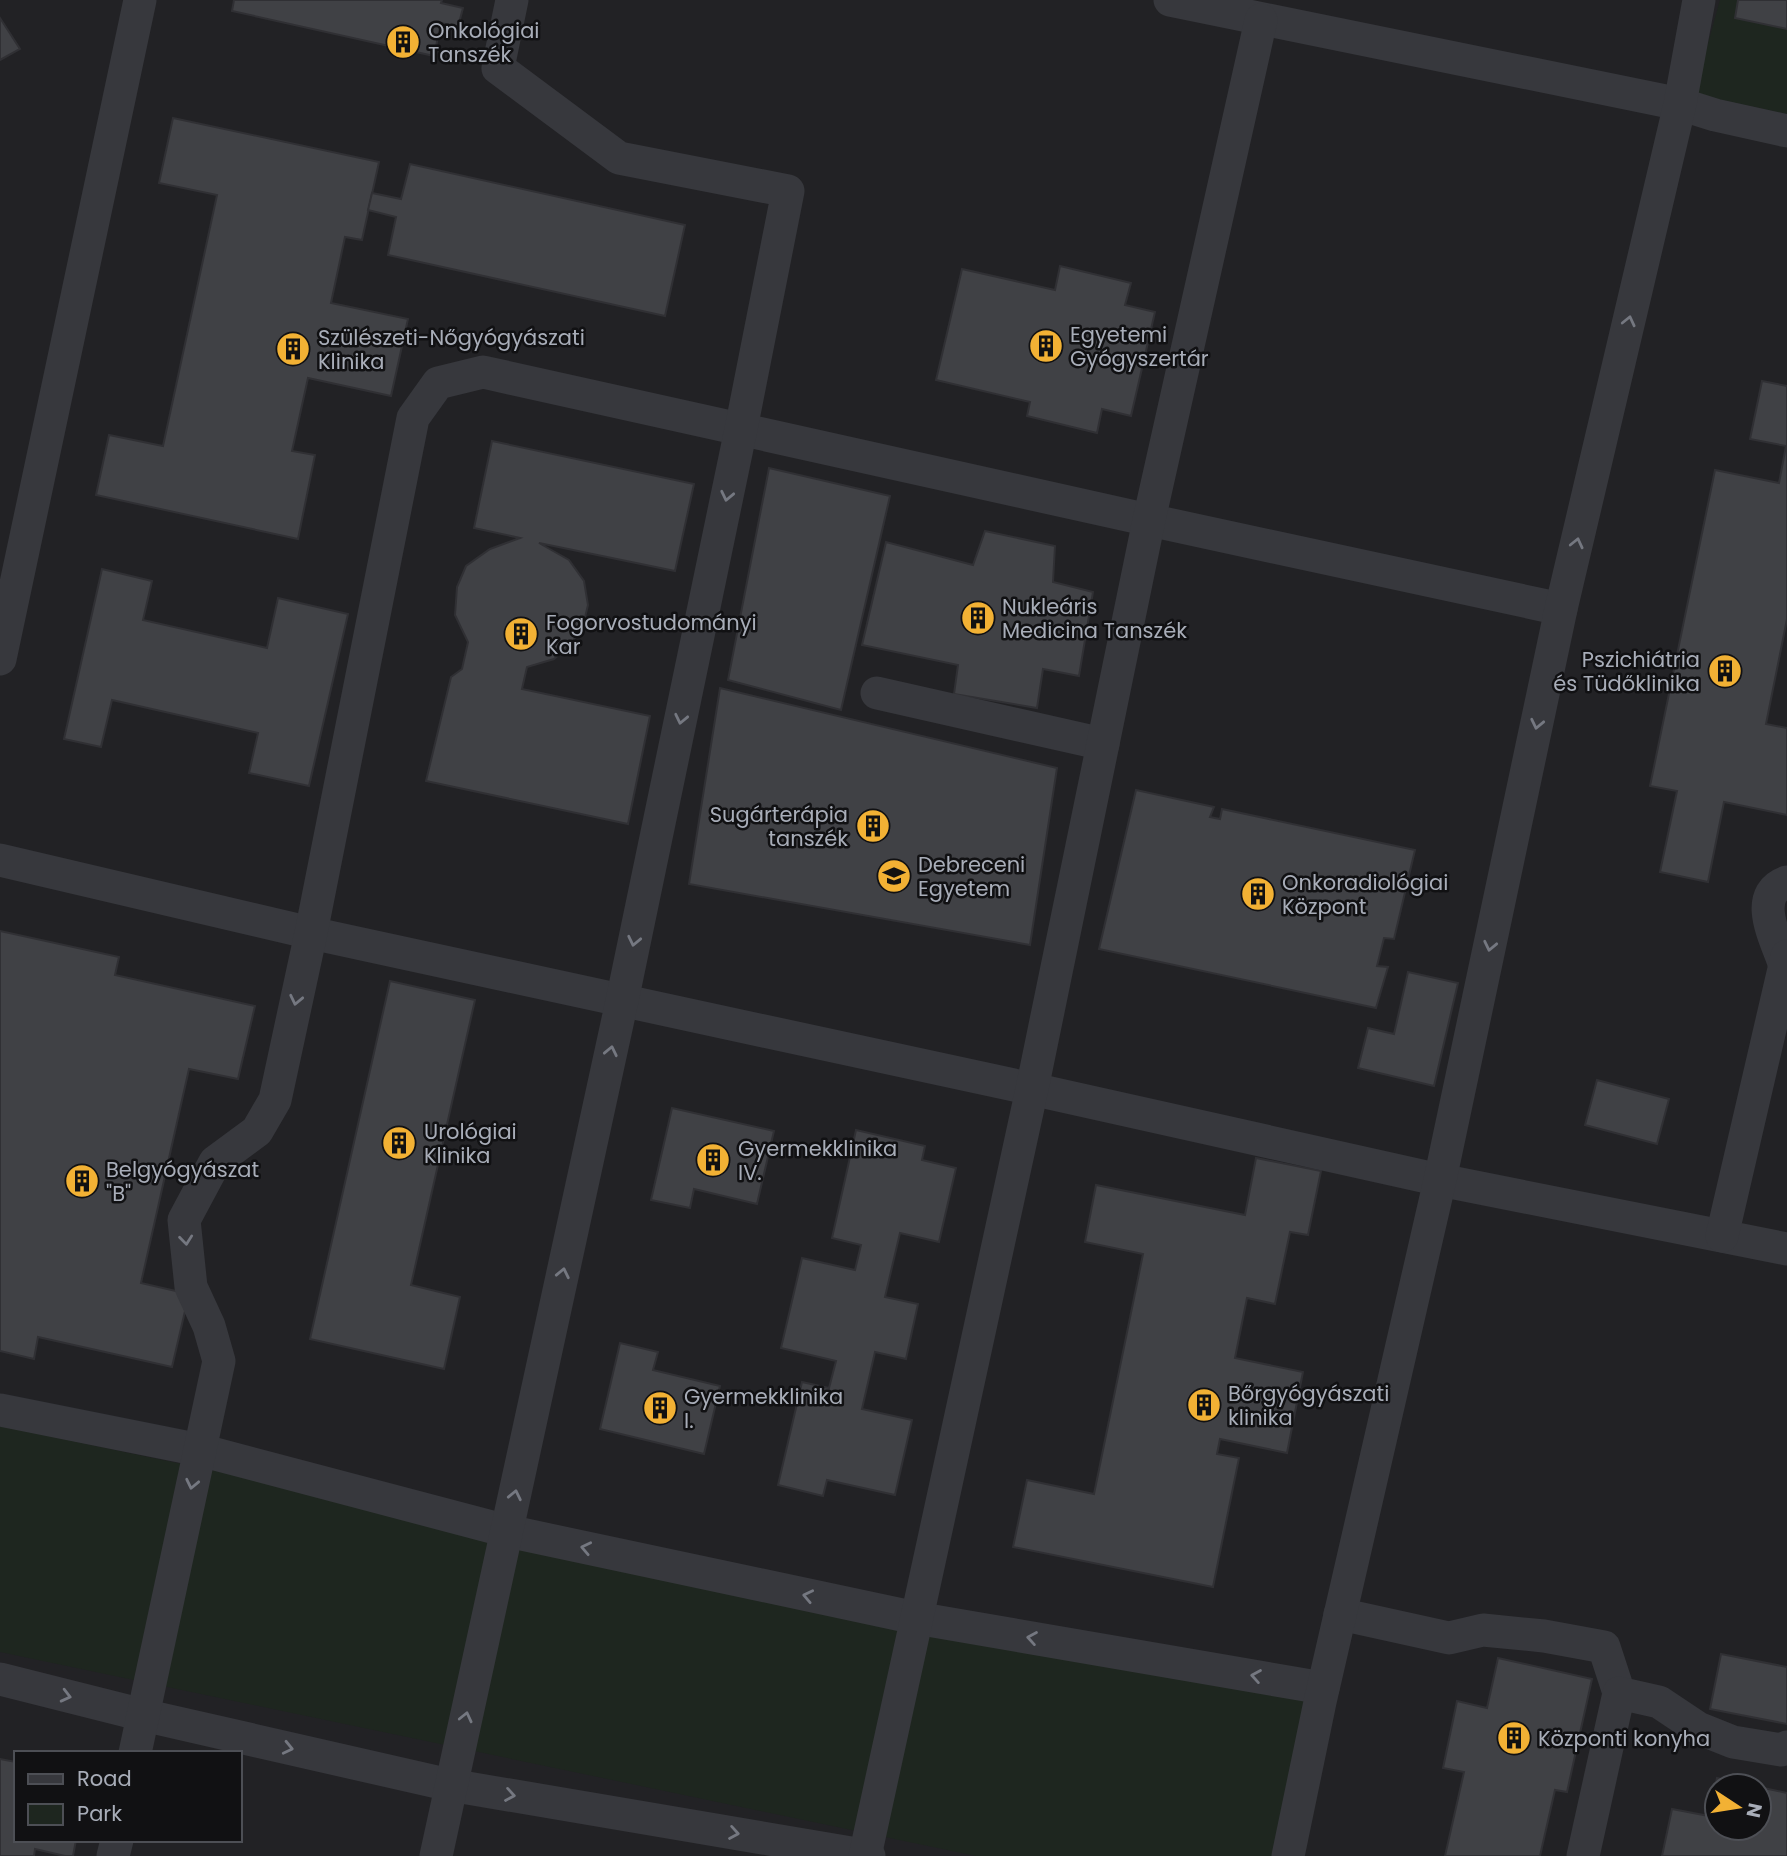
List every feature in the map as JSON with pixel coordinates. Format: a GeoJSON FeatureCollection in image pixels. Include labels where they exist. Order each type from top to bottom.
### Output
{"type":"FeatureCollection","features":[{"type":"Feature","properties":{"kind":"lane"},"geometry":{"type":"LineString","coordinates":[[0,659],[140,0]]}},
{"type":"Feature","properties":{"kind":"lane"},"geometry":{"type":"LineString","coordinates":[[436,1856],[622,1001],[788,191],[619,158],[498,68],[512,0]]}},
{"type":"Feature","properties":{"kind":"lane"},"geometry":{"type":"LineString","coordinates":[[1170,0],[1680,104],[1787,131]]}},
{"type":"Feature","properties":{"kind":"lane"},"geometry":{"type":"LineString","coordinates":[[1287,1856],[1440,1180],[1561,609],[1680,104],[1699,0]]}},
{"type":"Feature","properties":{"kind":"lane"},"geometry":{"type":"LineString","coordinates":[[0,1679],[143,1715],[450,1785],[866,1856],[1032,1089],[1149,520],[1261,20]]}},
{"type":"Feature","properties":{"kind":"lane"},"geometry":{"type":"LineString","coordinates":[[135,1751],[219,1361],[209,1326],[191,1287],[184,1220],[215,1162],[257,1131],[275,1100],[414,418],[438,383],[483,372],[1561,609]]}},
{"type":"Feature","properties":{"kind":"lane"},"geometry":{"type":"LineString","coordinates":[[877,693],[1103,744]]}},
{"type":"Feature","properties":{"kind":"lane"},"geometry":{"type":"LineString","coordinates":[[0,860],[311,933],[1440,1180],[1787,1249]]}},
{"type":"Feature","properties":{"kind":"lane"},"geometry":{"type":"LineString","coordinates":[[1722,1236],[1785,960],[1768,917],[1767,904],[1771,893],[1780,884],[1787,882]]}},
{"type":"Feature","properties":{"kind":"lane"},"geometry":{"type":"LineString","coordinates":[[0,1410],[200,1450],[507,1531],[916,1618],[1324,1688]]}},
{"type":"Feature","properties":{"kind":"lane"},"geometry":{"type":"LineString","coordinates":[[1340,1614],[1449,1638],[1483,1630],[1544,1636],[1604,1647],[1619,1693],[1583,1856]]}},
{"type":"Feature","properties":{"kind":"lane"},"geometry":{"type":"LineString","coordinates":[[1619,1693],[1659,1702],[1698,1728],[1733,1742],[1781,1750],[1787,1747]]}},
{"type":"Feature","properties":{"kind":"shaded area","name":"Debreceni Egyetem"},"geometry":{"type":"Polygon","coordinates":[[[0,0],[1787,0],[1787,1856],[0,1856],[0,0]]]}},
{"type":"Feature","properties":{"kind":"green space"},"geometry":{"type":"Polygon","coordinates":[[[1720,0],[1787,0],[1787,114],[1694,94],[1720,0]]]}},
{"type":"Feature","properties":{"kind":"green space"},"geometry":{"type":"Polygon","coordinates":[[[0,1426],[1320,1702],[1288,1856],[976,1856],[0,1652],[0,1426]]]}},
{"type":"Feature","properties":{"kind":"building","name":"Onkológiai Tanszék"},"geometry":{"type":"Polygon","coordinates":[[[234,0],[442,0],[441,3],[463,8],[458,27],[441,23],[434,56],[232,11],[234,0]]]}},
{"type":"Feature","properties":{"kind":"building"},"geometry":{"type":"Polygon","coordinates":[[[1738,0],[1787,0],[1787,29],[1735,18],[1738,0]]]}},
{"type":"Feature","properties":{"kind":"building"},"geometry":{"type":"Polygon","coordinates":[[[0,18],[20,49],[0,60],[0,18]]]}},
{"type":"Feature","properties":{"kind":"building","name":"Szülészeti-Nőgyógyászati Klinika"},"geometry":{"type":"Polygon","coordinates":[[[173,118],[379,162],[362,240],[345,237],[331,303],[408,319],[391,396],[308,378],[292,451],[315,455],[298,539],[96,495],[109,435],[163,446],[217,195],[159,183],[173,118]]]}},
{"type":"Feature","properties":{"kind":"building","name":"Szülészeti-Nőgyógyászati Klinika"},"geometry":{"type":"Polygon","coordinates":[[[410,164],[685,225],[665,316],[388,255],[396,217],[368,210],[372,193],[401,199],[410,164]]]}},
{"type":"Feature","properties":{"kind":"building","name":"Egyetemi Gyógyszertár"},"geometry":{"type":"Polygon","coordinates":[[[1060,266],[1131,283],[1125,305],[1155,312],[1131,416],[1102,409],[1097,433],[1027,416],[1030,402],[936,380],[962,269],[1055,290],[1060,266]]]}},
{"type":"Feature","properties":{"kind":"building","name":"Pszichiátria és Tüdőklinika"},"geometry":{"type":"Polygon","coordinates":[[[1762,381],[1787,386],[1787,619],[1766,724],[1787,728],[1787,815],[1724,802],[1708,882],[1660,872],[1677,791],[1650,786],[1715,470],[1779,483],[1786,446],[1750,439],[1762,381]]]}},
{"type":"Feature","properties":{"kind":"building","name":"Fogorvostudományi Kar"},"geometry":{"type":"Polygon","coordinates":[[[492,441],[694,484],[675,571],[539,543],[569,560],[584,581],[588,605],[583,626],[570,645],[554,659],[527,667],[522,689],[650,716],[628,824],[426,781],[451,677],[462,669],[468,642],[455,615],[457,587],[466,566],[490,549],[520,538],[474,528],[492,441]]]}},
{"type":"Feature","properties":{"kind":"building"},"geometry":{"type":"Polygon","coordinates":[[[769,468],[890,496],[841,710],[728,680],[769,468]]]}},
{"type":"Feature","properties":{"kind":"building","name":"Nukleáris Medicina Tanszék"},"geometry":{"type":"Polygon","coordinates":[[[985,531],[1055,546],[1053,582],[1093,592],[1079,676],[1043,669],[1037,708],[954,694],[958,665],[862,645],[886,542],[973,565],[985,531]]]}},
{"type":"Feature","properties":{"kind":"building"},"geometry":{"type":"Polygon","coordinates":[[[102,569],[152,581],[143,620],[267,648],[278,598],[348,614],[309,786],[249,773],[258,733],[112,700],[101,747],[64,739],[102,569]]]}},
{"type":"Feature","properties":{"kind":"building","name":"Sugárterápia tanszék"},"geometry":{"type":"Polygon","coordinates":[[[720,688],[1057,768],[1030,945],[689,884],[720,688]]]}},
{"type":"Feature","properties":{"kind":"building","name":"Onkoradiológiai Központ"},"geometry":{"type":"Polygon","coordinates":[[[1136,790],[1214,807],[1210,817],[1220,819],[1222,809],[1415,850],[1394,939],[1384,938],[1377,966],[1388,967],[1376,1008],[1099,949],[1136,790]]]}},
{"type":"Feature","properties":{"kind":"building","name":"Belgyógyászat \"B\""},"geometry":{"type":"Polygon","coordinates":[[[0,931],[119,957],[115,975],[255,1006],[238,1079],[189,1069],[141,1283],[189,1294],[172,1367],[38,1337],[34,1359],[0,1351],[0,931]]]}},
{"type":"Feature","properties":{"kind":"building"},"geometry":{"type":"Polygon","coordinates":[[[1408,972],[1458,983],[1434,1086],[1358,1068],[1368,1028],[1394,1034],[1408,972]]]}},
{"type":"Feature","properties":{"kind":"building","name":"Urológiai Klinika"},"geometry":{"type":"Polygon","coordinates":[[[390,981],[475,1000],[411,1285],[460,1297],[444,1369],[310,1339],[390,981]]]}},
{"type":"Feature","properties":{"kind":"building"},"geometry":{"type":"Polygon","coordinates":[[[1597,1080],[1669,1099],[1657,1144],[1585,1125],[1597,1080]]]}},
{"type":"Feature","properties":{"kind":"building","name":"Gyermekklinika IV."},"geometry":{"type":"Polygon","coordinates":[[[672,1108],[774,1131],[757,1204],[694,1189],[690,1208],[651,1200],[672,1108]]]}},
{"type":"Feature","properties":{"kind":"building"},"geometry":{"type":"Polygon","coordinates":[[[856,1130],[925,1146],[922,1160],[956,1168],[939,1242],[900,1233],[885,1297],[918,1304],[906,1359],[875,1352],[862,1409],[912,1420],[895,1495],[827,1480],[823,1496],[778,1485],[802,1382],[829,1388],[836,1361],[781,1348],[802,1258],[855,1270],[861,1245],[832,1238],[856,1130]]]}},
{"type":"Feature","properties":{"kind":"building","name":"Bőrgyógyászati klinika"},"geometry":{"type":"Polygon","coordinates":[[[1256,1158],[1321,1171],[1308,1235],[1290,1232],[1275,1304],[1247,1298],[1235,1358],[1303,1372],[1287,1453],[1220,1439],[1217,1454],[1239,1458],[1213,1587],[1013,1547],[1027,1480],[1094,1494],[1143,1254],[1085,1242],[1096,1185],[1245,1215],[1256,1158]]]}},
{"type":"Feature","properties":{"kind":"building","name":"Gyermekklinika I."},"geometry":{"type":"Polygon","coordinates":[[[620,1343],[658,1352],[653,1370],[720,1386],[704,1454],[600,1429],[620,1343]]]}},
{"type":"Feature","properties":{"kind":"building"},"geometry":{"type":"Polygon","coordinates":[[[1721,1654],[1787,1667],[1787,1724],[1710,1709],[1721,1654]]]}},
{"type":"Feature","properties":{"kind":"building","name":"Központi konyha"},"geometry":{"type":"Polygon","coordinates":[[[1498,1658],[1592,1679],[1567,1792],[1555,1790],[1540,1856],[1445,1856],[1464,1772],[1443,1768],[1457,1701],[1487,1708],[1498,1658]]]}},
{"type":"Feature","properties":{"kind":"building"},"geometry":{"type":"Polygon","coordinates":[[[0,1759],[14,1762],[14,1842],[76,1842],[73,1856],[35,1849],[34,1856],[0,1856],[0,1759]]]}},
{"type":"Feature","properties":{"kind":"building"},"geometry":{"type":"Polygon","coordinates":[[[1773,1790],[1787,1793],[1787,1856],[1662,1856],[1672,1809],[1703,1815],[1703,1842],[1773,1842],[1773,1790]]]}},
{"type":"Feature","properties":{"kind":"place","name":"Onkológiai Tanszék"},"geometry":{"type":"Point","coordinates":[403,42]}},
{"type":"Feature","properties":{"kind":"place","name":"Egyetemi Gyógyszertár"},"geometry":{"type":"Point","coordinates":[1046,346]}},
{"type":"Feature","properties":{"kind":"place","name":"Szülészeti-Nőgyógyászati Klinika"},"geometry":{"type":"Point","coordinates":[293,349]}},
{"type":"Feature","properties":{"kind":"place","name":"Nukleáris Medicina Tanszék"},"geometry":{"type":"Point","coordinates":[978,618]}},
{"type":"Feature","properties":{"kind":"place","name":"Fogorvostudományi Kar"},"geometry":{"type":"Point","coordinates":[521,634]}},
{"type":"Feature","properties":{"kind":"place","name":"Pszichiátria és Tüdőklinika"},"geometry":{"type":"Point","coordinates":[1725,671]}},
{"type":"Feature","properties":{"kind":"place","name":"Sugárterápia tanszék"},"geometry":{"type":"Point","coordinates":[873,826]}},
{"type":"Feature","properties":{"kind":"place","name":"Debreceni Egyetem"},"geometry":{"type":"Point","coordinates":[894,876]}},
{"type":"Feature","properties":{"kind":"place","name":"Onkoradiológiai Központ"},"geometry":{"type":"Point","coordinates":[1258,894]}},
{"type":"Feature","properties":{"kind":"place","name":"Urológiai Klinika"},"geometry":{"type":"Point","coordinates":[399,1143]}},
{"type":"Feature","properties":{"kind":"place","name":"Gyermekklinika IV."},"geometry":{"type":"Point","coordinates":[713,1160]}},
{"type":"Feature","properties":{"kind":"place","name":"Belgyógyászat \"B\""},"geometry":{"type":"Point","coordinates":[82,1181]}},
{"type":"Feature","properties":{"kind":"place","name":"Bőrgyógyászati klinika"},"geometry":{"type":"Point","coordinates":[1204,1405]}},
{"type":"Feature","properties":{"kind":"place","name":"Gyermekklinika I."},"geometry":{"type":"Point","coordinates":[660,1408]}},
{"type":"Feature","properties":{"kind":"place","name":"Központi konyha"},"geometry":{"type":"Point","coordinates":[1514,1738]}}]}
